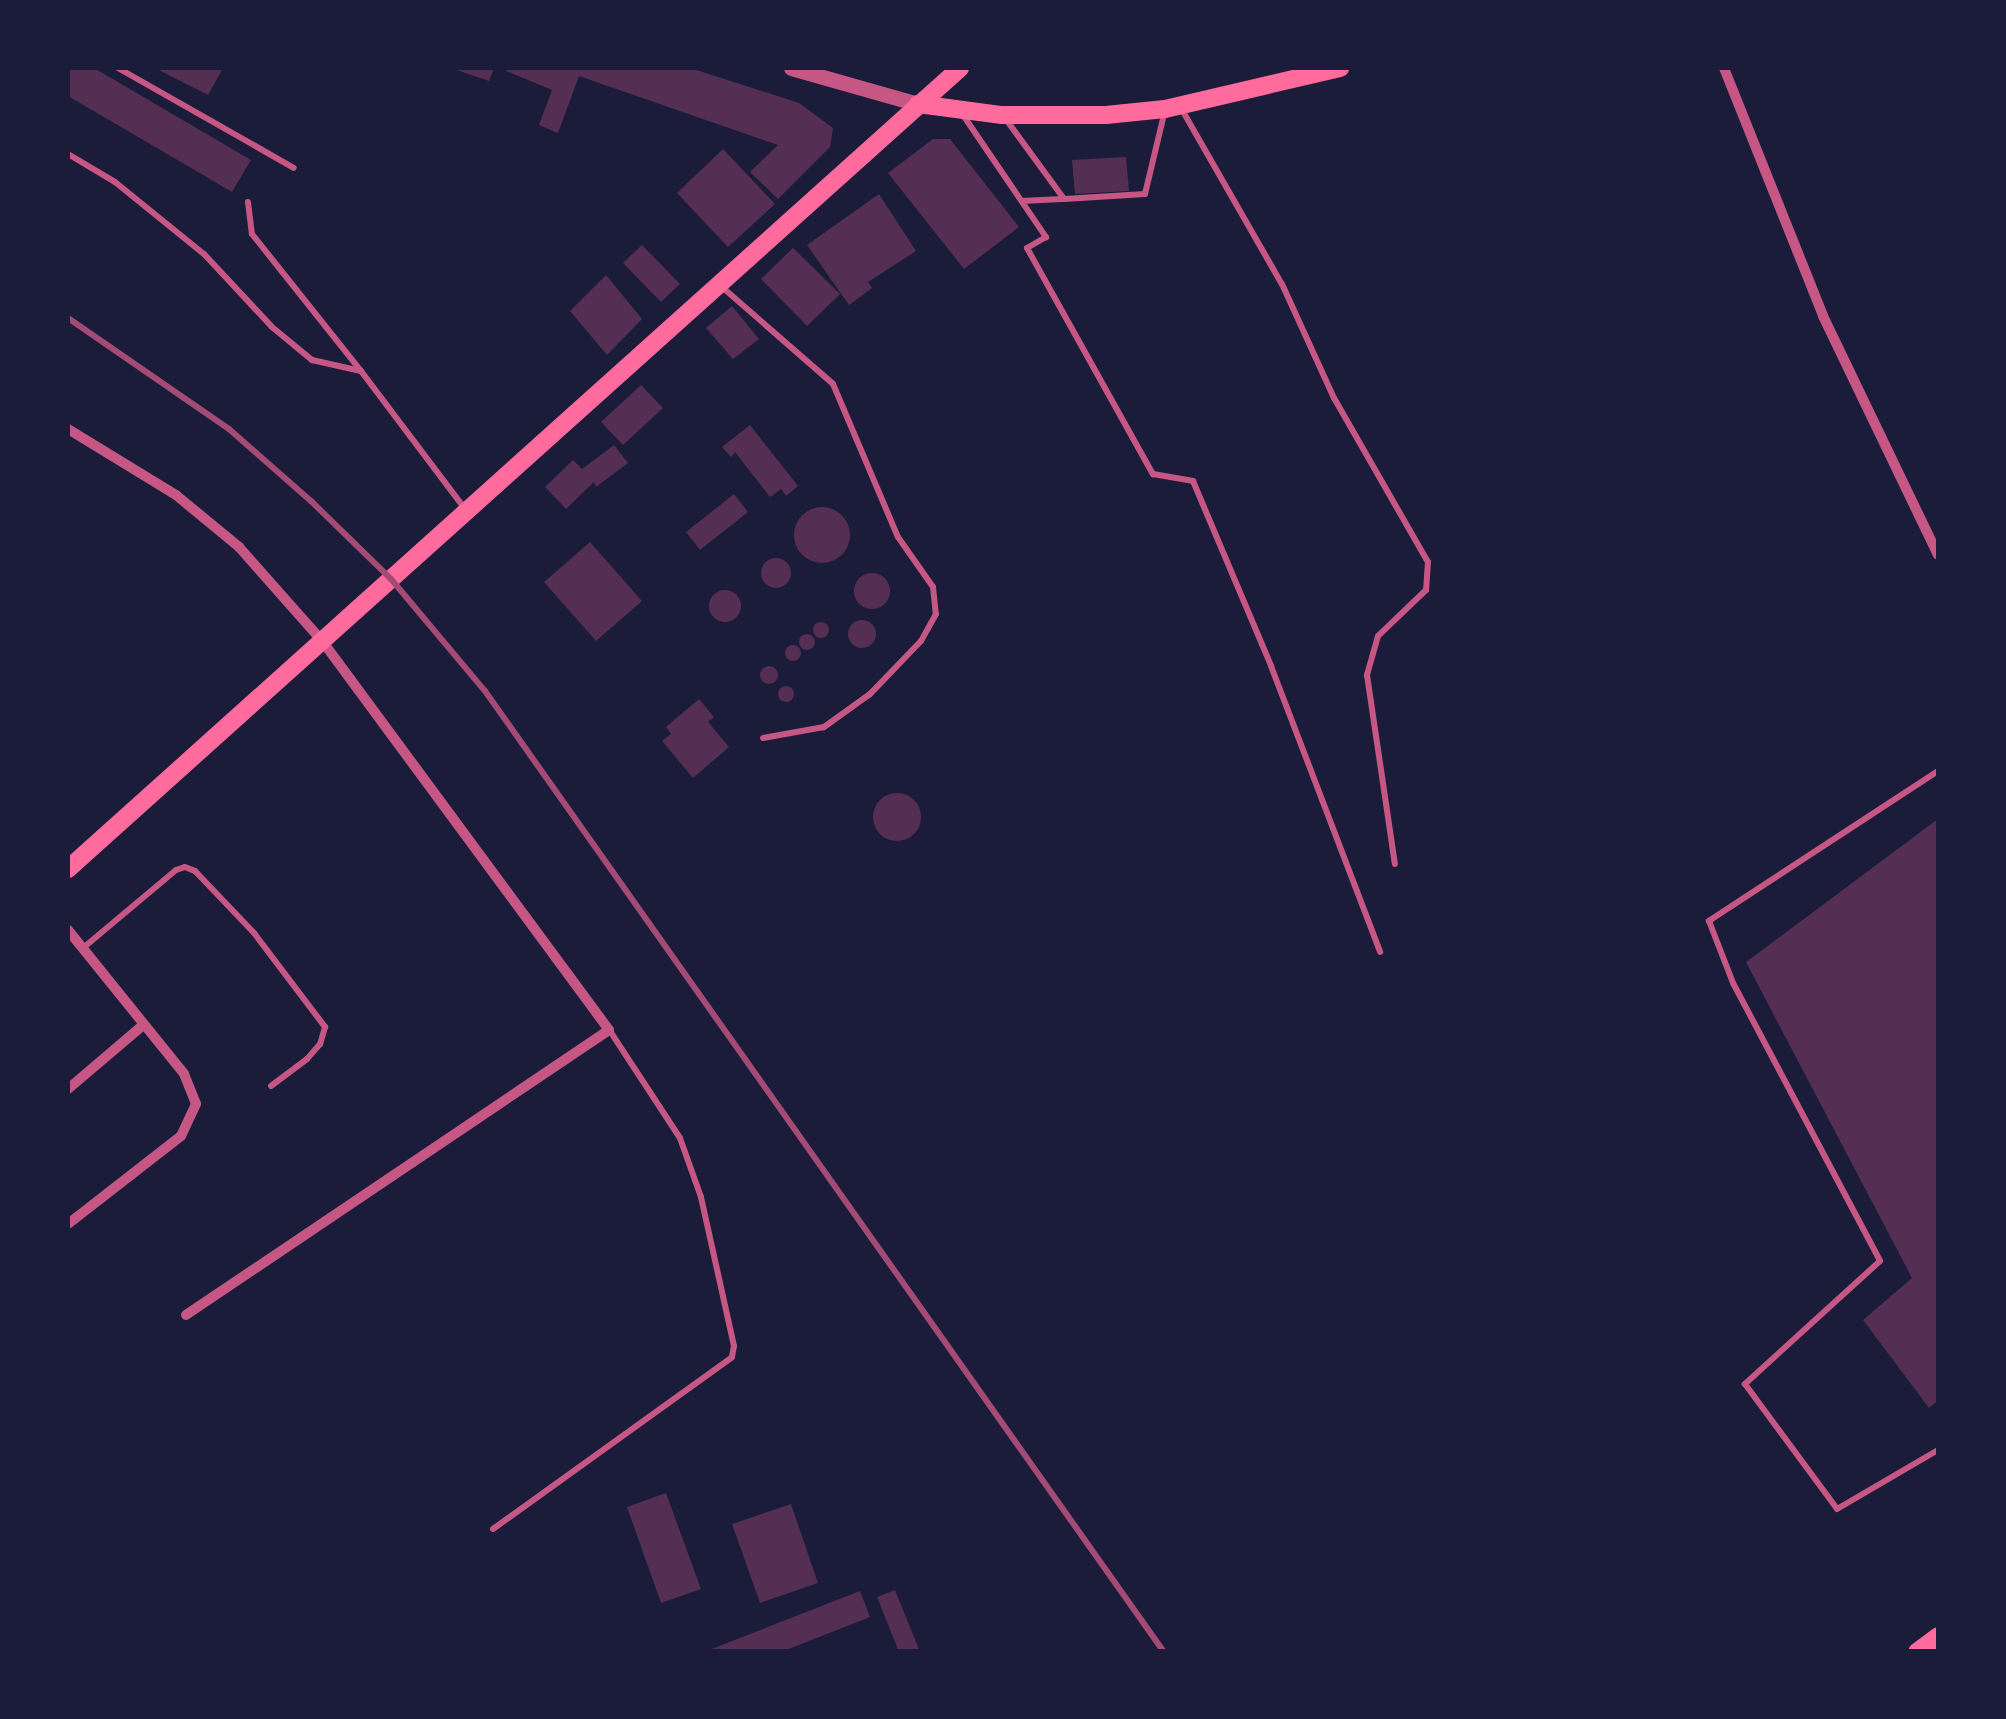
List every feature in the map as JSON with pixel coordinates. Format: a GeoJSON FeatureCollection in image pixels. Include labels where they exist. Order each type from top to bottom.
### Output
{"type":"FeatureCollection","features":[{"type":"Feature","properties":{"kind":"main road"},"geometry":{"type":"LineString","coordinates":[[68,869],[960,68]]}},
{"type":"Feature","properties":{"kind":"main road"},"geometry":{"type":"LineString","coordinates":[[918,104],[1002,115],[1106,115],[1172,107],[1340,68]]}},
{"type":"Feature","properties":{"kind":"main road"},"geometry":{"type":"LineString","coordinates":[[1917,1652],[1938,1636]]}},
{"type":"Feature","properties":{"kind":"street"},"geometry":{"type":"LineString","coordinates":[[792,68],[918,104]]}},
{"type":"Feature","properties":{"kind":"street"},"geometry":{"type":"LineString","coordinates":[[1724,68],[1823,316],[1938,555]]}},
{"type":"Feature","properties":{"kind":"street"},"geometry":{"type":"LineString","coordinates":[[68,429],[176,495],[226,537],[323,642],[609,1030],[186,1315]]}},
{"type":"Feature","properties":{"kind":"street"},"geometry":{"type":"LineString","coordinates":[[68,930],[184,1074],[196,1104],[182,1136],[68,1224]]}},
{"type":"Feature","properties":{"kind":"street"},"geometry":{"type":"LineString","coordinates":[[68,1089],[142,1026]]}},
{"type":"Feature","properties":{"kind":"lane"},"geometry":{"type":"LineString","coordinates":[[118,68],[294,168]]}},
{"type":"Feature","properties":{"kind":"lane"},"geometry":{"type":"LineString","coordinates":[[1022,201],[1145,194],[1172,107]]}},
{"type":"Feature","properties":{"kind":"lane"},"geometry":{"type":"LineString","coordinates":[[1172,107],[1282,284],[1334,398],[1428,562],[1426,590],[1378,636],[1367,675],[1395,864]]}},
{"type":"Feature","properties":{"kind":"lane"},"geometry":{"type":"LineString","coordinates":[[960,110],[1046,237],[1028,248],[1153,474],[1193,482],[1271,666],[1380,952]]}},
{"type":"Feature","properties":{"kind":"lane"},"geometry":{"type":"LineString","coordinates":[[1002,115],[1064,199]]}},
{"type":"Feature","properties":{"kind":"lane"},"geometry":{"type":"LineString","coordinates":[[68,154],[114,182],[204,254],[272,327],[312,360],[361,371]]}},
{"type":"Feature","properties":{"kind":"lane"},"geometry":{"type":"LineString","coordinates":[[248,202],[252,234],[467,512]]}},
{"type":"Feature","properties":{"kind":"lane"},"geometry":{"type":"LineString","coordinates":[[719,285],[833,384],[898,537],[932,587],[936,614],[921,642],[870,694],[824,727],[764,738]]}},
{"type":"Feature","properties":{"kind":"lane"},"geometry":{"type":"LineString","coordinates":[[1938,771],[1709,921],[1733,984],[1880,1261],[1746,1384],[1836,1508],[1938,1450]]}},
{"type":"Feature","properties":{"kind":"lane"},"geometry":{"type":"LineString","coordinates":[[82,948],[176,870],[184,867],[195,871],[254,933],[325,1027],[320,1044],[307,1059],[271,1086]]}},
{"type":"Feature","properties":{"kind":"lane"},"geometry":{"type":"LineString","coordinates":[[493,1529],[732,1357],[734,1346],[702,1197],[680,1138],[609,1030]]}},
{"type":"Feature","properties":{"kind":"building"},"geometry":{"type":"Polygon","coordinates":[[[68,68],[94,68],[251,160],[232,192],[68,96],[68,68]]]}},
{"type":"Feature","properties":{"kind":"building"},"geometry":{"type":"Polygon","coordinates":[[[155,68],[223,68],[208,95],[155,68]]]}},
{"type":"Feature","properties":{"kind":"building"},"geometry":{"type":"Polygon","coordinates":[[[451,68],[494,68],[489,81],[451,68]]]}},
{"type":"Feature","properties":{"kind":"building"},"geometry":{"type":"Polygon","coordinates":[[[690,68],[799,103],[833,128],[830,147],[778,199],[750,172],[778,145],[579,76],[558,133],[539,125],[552,90],[506,71],[690,68]]]}},
{"type":"Feature","properties":{"kind":"building"},"geometry":{"type":"Polygon","coordinates":[[[933,139],[950,139],[1019,227],[964,269],[888,173],[933,139]]]}},
{"type":"Feature","properties":{"kind":"building"},"geometry":{"type":"Polygon","coordinates":[[[723,149],[775,204],[728,247],[677,193],[723,149]]]}},
{"type":"Feature","properties":{"kind":"building"},"geometry":{"type":"Polygon","coordinates":[[[1126,157],[1129,191],[1075,194],[1072,160],[1126,157]]]}},
{"type":"Feature","properties":{"kind":"building"},"geometry":{"type":"Polygon","coordinates":[[[879,194],[916,251],[868,282],[872,288],[849,305],[807,245],[879,194]]]}},
{"type":"Feature","properties":{"kind":"building"},"geometry":{"type":"Polygon","coordinates":[[[642,245],[680,284],[661,302],[623,263],[642,245]]]}},
{"type":"Feature","properties":{"kind":"building"},"geometry":{"type":"Polygon","coordinates":[[[793,248],[840,294],[807,326],[761,279],[793,248]]]}},
{"type":"Feature","properties":{"kind":"building"},"geometry":{"type":"Polygon","coordinates":[[[606,275],[642,319],[607,355],[570,311],[606,275]]]}},
{"type":"Feature","properties":{"kind":"building"},"geometry":{"type":"Polygon","coordinates":[[[732,306],[759,339],[733,359],[706,328],[732,306]]]}},
{"type":"Feature","properties":{"kind":"building"},"geometry":{"type":"Polygon","coordinates":[[[641,385],[663,408],[623,445],[601,422],[641,385]]]}},
{"type":"Feature","properties":{"kind":"building"},"geometry":{"type":"Polygon","coordinates":[[[750,425],[798,486],[786,496],[781,489],[770,497],[735,452],[731,457],[722,447],[750,425]]]}},
{"type":"Feature","properties":{"kind":"building"},"geometry":{"type":"Polygon","coordinates":[[[614,445],[628,463],[596,487],[594,482],[566,509],[545,487],[573,460],[582,469],[614,445]]]}},
{"type":"Feature","properties":{"kind":"building"},"geometry":{"type":"Polygon","coordinates":[[[734,494],[748,512],[700,550],[686,532],[734,494]]]}},
{"type":"Feature","properties":{"kind":"building"},"geometry":{"type":"Polygon","coordinates":[[[822,507],[842,515],[850,535],[842,555],[822,563],[802,555],[794,535],[802,515],[822,507]]]}},
{"type":"Feature","properties":{"kind":"building"},"geometry":{"type":"Polygon","coordinates":[[[590,542],[642,601],[596,641],[544,582],[590,542]]]}},
{"type":"Feature","properties":{"kind":"building"},"geometry":{"type":"Polygon","coordinates":[[[776,558],[787,562],[791,573],[787,584],[776,588],[765,584],[761,573],[765,562],[776,558]]]}},
{"type":"Feature","properties":{"kind":"building"},"geometry":{"type":"Polygon","coordinates":[[[872,573],[884,579],[890,591],[884,603],[872,609],[860,603],[854,591],[860,579],[872,573]]]}},
{"type":"Feature","properties":{"kind":"building"},"geometry":{"type":"Polygon","coordinates":[[[725,590],[737,594],[741,606],[737,618],[725,622],[713,618],[709,606],[713,594],[725,590]]]}},
{"type":"Feature","properties":{"kind":"building"},"geometry":{"type":"Polygon","coordinates":[[[862,620],[872,624],[876,634],[872,644],[862,648],[852,644],[848,634],[852,624],[862,620]]]}},
{"type":"Feature","properties":{"kind":"building"},"geometry":{"type":"Polygon","coordinates":[[[821,622],[829,630],[821,638],[813,630],[821,622]]]}},
{"type":"Feature","properties":{"kind":"building"},"geometry":{"type":"Polygon","coordinates":[[[807,634],[815,642],[807,650],[799,642],[807,634]]]}},
{"type":"Feature","properties":{"kind":"building"},"geometry":{"type":"Polygon","coordinates":[[[793,645],[801,653],[793,661],[785,653],[793,645]]]}},
{"type":"Feature","properties":{"kind":"building"},"geometry":{"type":"Polygon","coordinates":[[[769,666],[776,668],[776,682],[769,684],[762,682],[760,675],[762,668],[769,666]]]}},
{"type":"Feature","properties":{"kind":"building"},"geometry":{"type":"Polygon","coordinates":[[[786,686],[794,694],[786,702],[778,694],[786,686]]]}},
{"type":"Feature","properties":{"kind":"building"},"geometry":{"type":"Polygon","coordinates":[[[699,699],[714,717],[708,722],[729,747],[693,778],[662,741],[671,734],[666,727],[699,699]]]}},
{"type":"Feature","properties":{"kind":"building"},"geometry":{"type":"Polygon","coordinates":[[[897,793],[914,800],[921,817],[914,834],[897,841],[880,834],[873,817],[880,800],[897,793]]]}},
{"type":"Feature","properties":{"kind":"building"},"geometry":{"type":"Polygon","coordinates":[[[1938,819],[1938,1401],[1929,1408],[1863,1320],[1912,1278],[1746,962],[1938,819]]]}},
{"type":"Feature","properties":{"kind":"building"},"geometry":{"type":"Polygon","coordinates":[[[666,1493],[701,1589],[661,1603],[627,1507],[666,1493]]]}},
{"type":"Feature","properties":{"kind":"building"},"geometry":{"type":"Polygon","coordinates":[[[791,1504],[818,1583],[760,1603],[732,1524],[791,1504]]]}},
{"type":"Feature","properties":{"kind":"building"},"geometry":{"type":"Polygon","coordinates":[[[895,1590],[920,1652],[899,1652],[877,1597],[895,1590]]]}},
{"type":"Feature","properties":{"kind":"building"},"geometry":{"type":"Polygon","coordinates":[[[860,1591],[870,1617],[781,1652],[704,1652],[860,1591]]]}},
{"type":"Feature","properties":{"kind":"railway"},"geometry":{"type":"LineString","coordinates":[[68,318],[229,429],[311,501],[391,579],[485,691],[1164,1652]]}}]}
